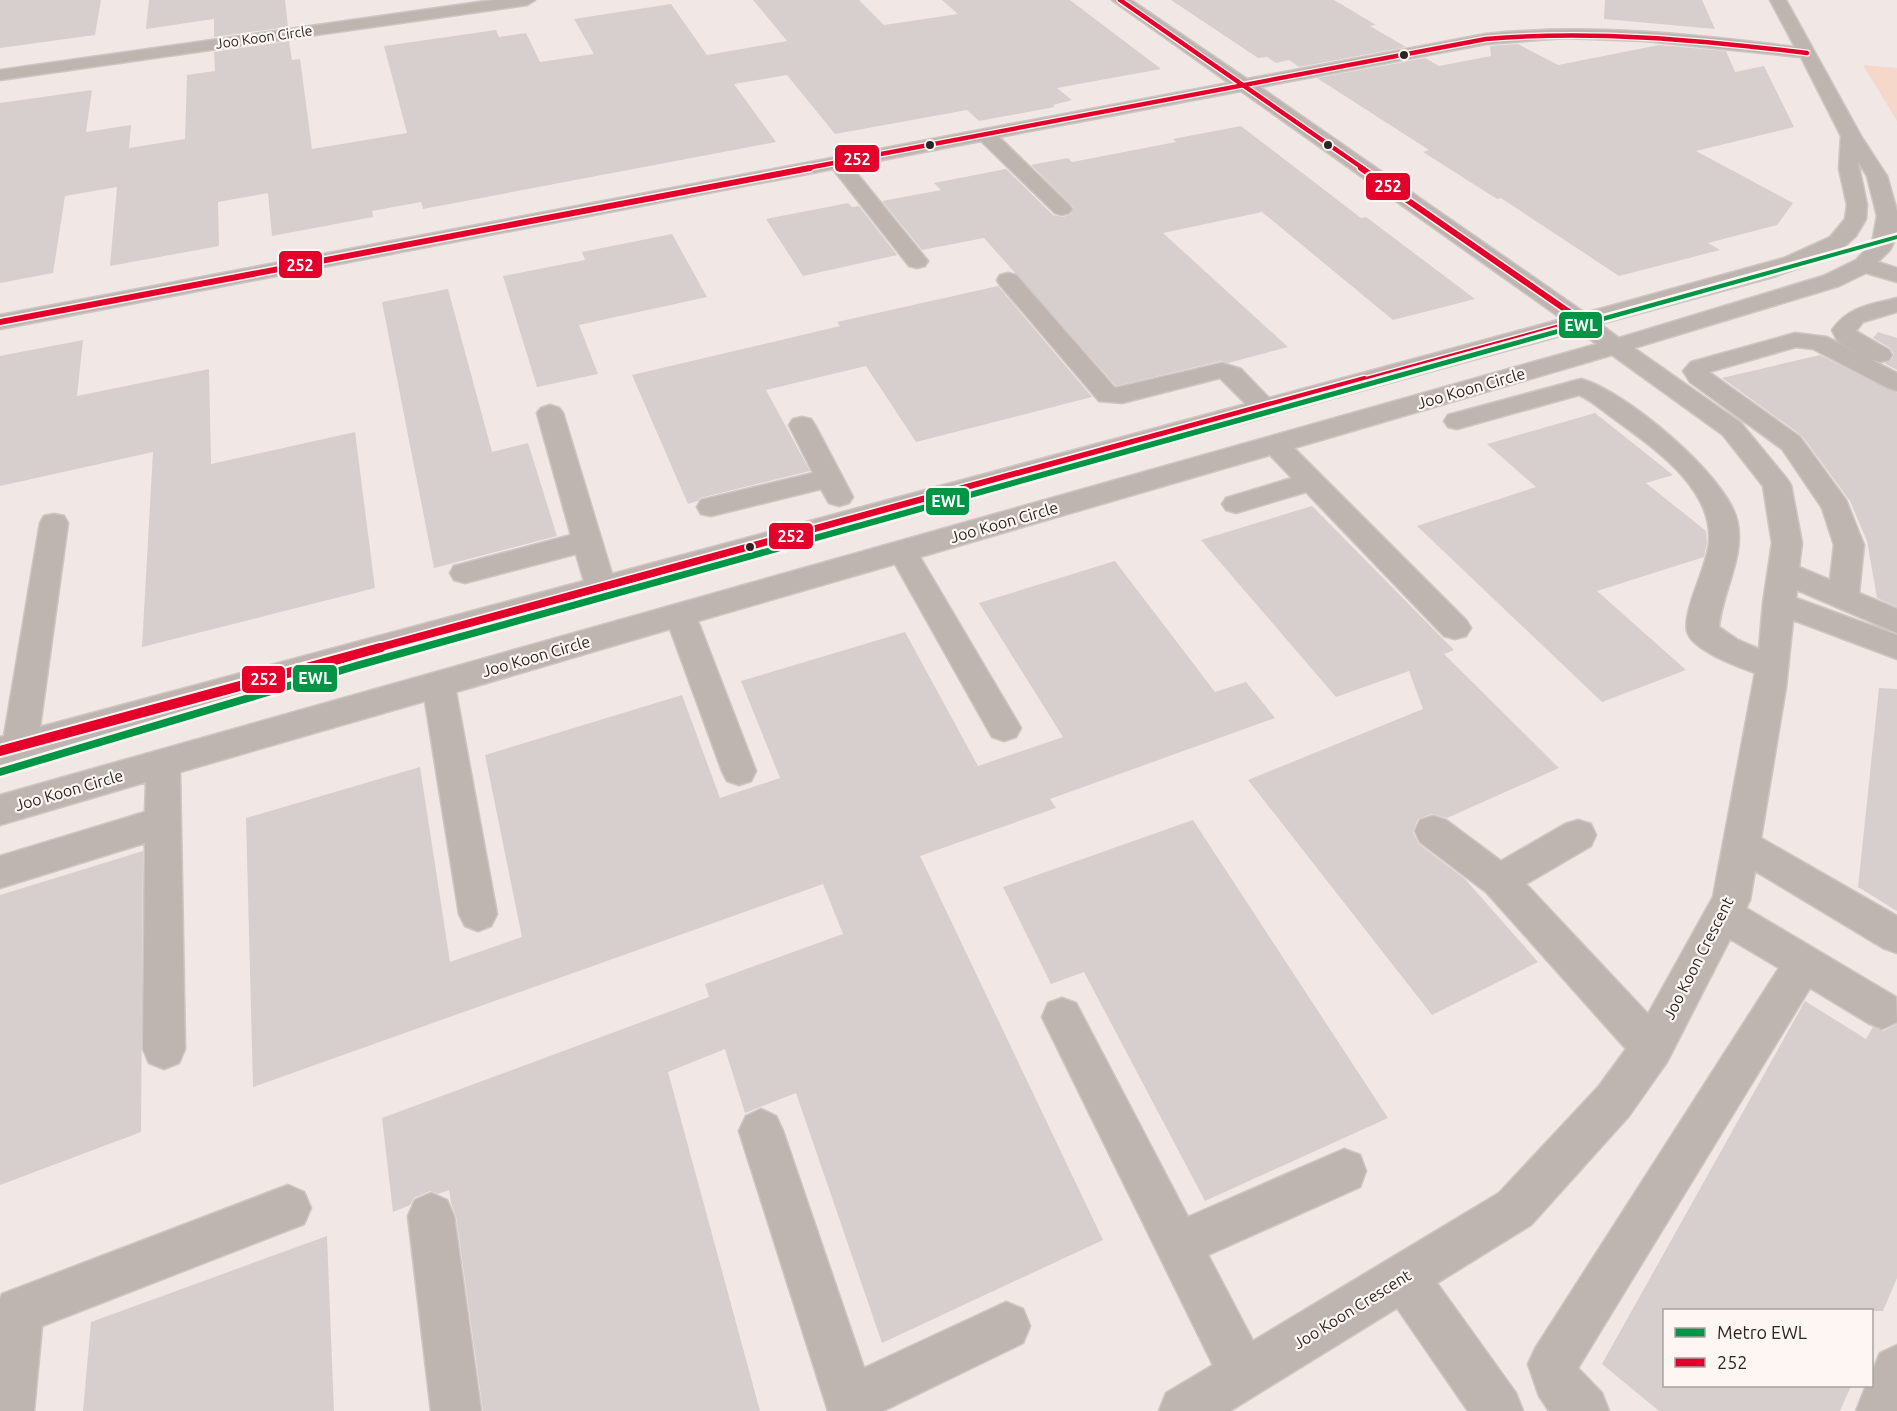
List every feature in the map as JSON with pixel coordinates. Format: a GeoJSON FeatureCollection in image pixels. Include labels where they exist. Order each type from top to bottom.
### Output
{"type":"FeatureCollection","features":[{"type":"Feature","properties":{"kind":"street","name":"Joo Koon Circle"},"geometry":{"type":"LineString","coordinates":[[0,75],[527,0]]}},
{"type":"Feature","properties":{"kind":"street","name":"Joo Koon Crescent"},"geometry":{"type":"LineString","coordinates":[[1120,0],[1582,321],[1732,429],[1777,485],[1787,543],[1762,740],[1740,844],[1731,900],[1652,1048],[1614,1101],[1515,1209],[1184,1411]]}},
{"type":"Feature","properties":{"kind":"street","name":"Joo Koon Circle"},"geometry":{"type":"LineString","coordinates":[[0,810],[1617,346],[1831,281],[1864,265],[1882,245],[1892,228],[1877,176],[1851,136],[1778,0]]}},
{"type":"Feature","properties":{"kind":"street"},"geometry":{"type":"LineString","coordinates":[[0,322],[1244,85],[1526,34],[1596,34],[1807,52]]}},
{"type":"Feature","properties":{"kind":"street"},"geometry":{"type":"LineString","coordinates":[[985,134],[1015,152],[1062,209]]}},
{"type":"Feature","properties":{"kind":"street"},"geometry":{"type":"LineString","coordinates":[[54,523],[10,748],[1765,272],[1805,258],[1837,242],[1851,229],[1858,207],[1848,172],[1851,136]]}},
{"type":"Feature","properties":{"kind":"street"},"geometry":{"type":"LineString","coordinates":[[982,158],[1015,152]]}},
{"type":"Feature","properties":{"kind":"street"},"geometry":{"type":"LineString","coordinates":[[837,162],[917,261]]}},
{"type":"Feature","properties":{"kind":"street"},"geometry":{"type":"LineString","coordinates":[[1864,265],[1897,275]]}},
{"type":"Feature","properties":{"kind":"street"},"geometry":{"type":"LineString","coordinates":[[1008,280],[1108,396],[1122,395],[1222,370],[1232,374],[1264,408]]}},
{"type":"Feature","properties":{"kind":"street"},"geometry":{"type":"LineString","coordinates":[[1896,318],[1856,317],[1844,330],[1846,338],[1897,364]]}},
{"type":"Feature","properties":{"kind":"street"},"geometry":{"type":"LineString","coordinates":[[1843,598],[1849,545],[1836,507],[1791,443],[1699,377],[1695,371],[1700,367],[1795,340],[1807,339],[1818,342],[1897,383]]}},
{"type":"Feature","properties":{"kind":"street"},"geometry":{"type":"LineString","coordinates":[[1441,396],[1462,420],[1581,387],[1593,392],[1674,453],[1704,482],[1720,509],[1725,539],[1704,617],[1703,631],[1716,643],[1731,651],[1772,667]]}},
{"type":"Feature","properties":{"kind":"street"},"geometry":{"type":"LineString","coordinates":[[550,413],[601,588]]}},
{"type":"Feature","properties":{"kind":"street"},"geometry":{"type":"LineString","coordinates":[[802,425],[851,520]]}},
{"type":"Feature","properties":{"kind":"street"},"geometry":{"type":"LineString","coordinates":[[1275,444],[1455,628]]}},
{"type":"Feature","properties":{"kind":"street"},"geometry":{"type":"LineString","coordinates":[[711,507],[829,478]]}},
{"type":"Feature","properties":{"kind":"street"},"geometry":{"type":"LineString","coordinates":[[1236,504],[1312,481]]}},
{"type":"Feature","properties":{"kind":"street"},"geometry":{"type":"LineString","coordinates":[[465,573],[587,541]]}},
{"type":"Feature","properties":{"kind":"street"},"geometry":{"type":"LineString","coordinates":[[902,551],[1004,728]]}},
{"type":"Feature","properties":{"kind":"street"},"geometry":{"type":"LineString","coordinates":[[1783,572],[1897,622]]}},
{"type":"Feature","properties":{"kind":"street"},"geometry":{"type":"LineString","coordinates":[[1778,603],[1897,647]]}},
{"type":"Feature","properties":{"kind":"street"},"geometry":{"type":"LineString","coordinates":[[680,614],[739,771]]}},
{"type":"Feature","properties":{"kind":"street"},"geometry":{"type":"LineString","coordinates":[[438,684],[478,914]]}},
{"type":"Feature","properties":{"kind":"street"},"geometry":{"type":"LineString","coordinates":[[163,763],[164,1050]]}},
{"type":"Feature","properties":{"kind":"street"},"geometry":{"type":"LineString","coordinates":[[0,872],[163,822]]}},
{"type":"Feature","properties":{"kind":"street"},"geometry":{"type":"LineString","coordinates":[[1433,831],[1499,881],[1652,1048]]}},
{"type":"Feature","properties":{"kind":"street"},"geometry":{"type":"LineString","coordinates":[[1499,881],[1578,835]]}},
{"type":"Feature","properties":{"kind":"street"},"geometry":{"type":"LineString","coordinates":[[1740,844],[1897,936]]}},
{"type":"Feature","properties":{"kind":"street"},"geometry":{"type":"LineString","coordinates":[[1723,914],[1882,1010]]}},
{"type":"Feature","properties":{"kind":"street"},"geometry":{"type":"LineString","coordinates":[[1584,1411],[1563,1391],[1554,1373],[1553,1364],[1804,963]]}},
{"type":"Feature","properties":{"kind":"street"},"geometry":{"type":"LineString","coordinates":[[1062,1017],[1244,1375]]}},
{"type":"Feature","properties":{"kind":"street"},"geometry":{"type":"LineString","coordinates":[[760,1131],[851,1406],[1006,1326]]}},
{"type":"Feature","properties":{"kind":"street"},"geometry":{"type":"LineString","coordinates":[[1178,1245],[1344,1171]]}},
{"type":"Feature","properties":{"kind":"street"},"geometry":{"type":"LineString","coordinates":[[9,1411],[19,1311],[288,1209]]}},
{"type":"Feature","properties":{"kind":"street"},"geometry":{"type":"LineString","coordinates":[[431,1216],[456,1411]]}},
{"type":"Feature","properties":{"kind":"street"},"geometry":{"type":"LineString","coordinates":[[1404,1276],[1494,1410]]}},
{"type":"Feature","properties":{"kind":"street"},"geometry":{"type":"LineString","coordinates":[[1881,1411],[1897,1370]]}},
{"type":"Feature","properties":{"kind":"shaded area"},"geometry":{"type":"Polygon","coordinates":[[[1863,65],[1897,68],[1897,121],[1863,65]]]}},
{"type":"Feature","properties":{"kind":"building"},"geometry":{"type":"Polygon","coordinates":[[[0,0],[101,0],[95,35],[0,48],[0,0]]]}},
{"type":"Feature","properties":{"kind":"building"},"geometry":{"type":"Polygon","coordinates":[[[149,0],[285,0],[288,27],[214,37],[214,19],[146,29],[149,0]]]}},
{"type":"Feature","properties":{"kind":"building"},"geometry":{"type":"Polygon","coordinates":[[[753,0],[859,0],[884,25],[958,14],[942,0],[1070,0],[1161,69],[1057,88],[1072,100],[1053,105],[1055,107],[979,121],[967,110],[835,134],[787,75],[734,84],[776,142],[423,209],[421,202],[372,211],[373,217],[272,236],[268,193],[218,202],[219,246],[110,266],[117,187],[65,196],[53,273],[0,283],[0,103],[92,90],[86,132],[131,125],[129,148],[185,139],[187,75],[215,71],[214,52],[289,41],[292,60],[300,59],[312,149],[407,133],[384,46],[496,30],[499,37],[526,33],[540,62],[594,54],[574,19],[671,4],[707,55],[787,41],[753,0]]]}},
{"type":"Feature","properties":{"kind":"building"},"geometry":{"type":"Polygon","coordinates":[[[1171,0],[1334,0],[1376,25],[1370,26],[1406,47],[1299,67],[1289,60],[1276,63],[1267,57],[1258,58],[1171,0]]]}},
{"type":"Feature","properties":{"kind":"building"},"geometry":{"type":"Polygon","coordinates":[[[1605,0],[1702,0],[1715,29],[1604,19],[1605,0]]]}},
{"type":"Feature","properties":{"kind":"building"},"geometry":{"type":"Polygon","coordinates":[[[1518,44],[1558,65],[1659,45],[1726,51],[1735,72],[1764,66],[1794,127],[1696,151],[1793,203],[1777,225],[1708,243],[1720,250],[1619,276],[1501,198],[1497,199],[1423,152],[1429,150],[1317,78],[1425,58],[1439,66],[1491,56],[1490,46],[1518,44]]]}},
{"type":"Feature","properties":{"kind":"building"},"geometry":{"type":"Polygon","coordinates":[[[1241,126],[1361,218],[1366,217],[1475,299],[1393,320],[1262,212],[1163,233],[1288,347],[1228,363],[1221,361],[1116,386],[984,238],[922,250],[882,201],[941,190],[934,183],[1006,169],[1053,215],[1063,217],[1071,214],[1074,208],[1031,165],[1068,158],[1072,162],[1176,142],[1173,139],[1241,126]]]}},
{"type":"Feature","properties":{"kind":"building"},"geometry":{"type":"Polygon","coordinates":[[[848,203],[852,207],[859,206],[897,255],[803,276],[766,219],[848,203]]]}},
{"type":"Feature","properties":{"kind":"building"},"geometry":{"type":"Polygon","coordinates":[[[672,234],[707,297],[579,325],[598,374],[537,387],[503,276],[585,260],[582,252],[672,234]]]}},
{"type":"Feature","properties":{"kind":"building"},"geometry":{"type":"Polygon","coordinates":[[[998,286],[1092,397],[916,442],[866,366],[766,390],[810,471],[700,498],[688,504],[632,375],[840,326],[837,322],[998,286]]]}},
{"type":"Feature","properties":{"kind":"building"},"geometry":{"type":"Polygon","coordinates":[[[448,289],[492,452],[528,443],[557,536],[434,568],[382,302],[448,289]]]}},
{"type":"Feature","properties":{"kind":"building"},"geometry":{"type":"Polygon","coordinates":[[[1878,332],[1897,338],[1897,370],[1884,363],[1891,361],[1894,354],[1890,348],[1873,338],[1878,332]]]}},
{"type":"Feature","properties":{"kind":"building"},"geometry":{"type":"Polygon","coordinates":[[[83,340],[77,396],[209,369],[211,464],[355,432],[375,588],[142,647],[153,452],[0,486],[0,356],[83,340]]]}},
{"type":"Feature","properties":{"kind":"building"},"geometry":{"type":"Polygon","coordinates":[[[1820,355],[1897,393],[1897,607],[1877,598],[1867,541],[1850,501],[1802,436],[1722,378],[1820,355]]]}},
{"type":"Feature","properties":{"kind":"building"},"geometry":{"type":"Polygon","coordinates":[[[1595,413],[1673,475],[1646,483],[1706,531],[1707,543],[1704,557],[1597,591],[1686,670],[1602,702],[1417,526],[1536,487],[1487,444],[1595,413]]]}},
{"type":"Feature","properties":{"kind":"building"},"geometry":{"type":"Polygon","coordinates":[[[1312,506],[1454,650],[1444,654],[1559,768],[1447,818],[1432,814],[1418,819],[1413,832],[1419,844],[1465,879],[1538,962],[1432,1015],[1248,780],[1423,709],[1409,671],[1336,697],[1201,540],[1312,506]]]}},
{"type":"Feature","properties":{"kind":"building"},"geometry":{"type":"Polygon","coordinates":[[[1115,561],[1215,692],[1246,682],[1275,718],[1050,799],[1056,808],[920,856],[1103,1240],[882,1343],[796,1093],[745,1113],[725,1049],[668,1072],[760,1411],[483,1411],[456,1216],[449,1190],[438,1194],[430,1191],[414,1198],[410,1205],[393,1212],[382,1118],[709,997],[705,984],[843,934],[823,884],[253,1087],[246,818],[420,767],[450,962],[522,937],[485,755],[682,695],[720,798],[780,778],[741,681],[905,632],[978,766],[1063,737],[979,603],[1115,561]]]}},
{"type":"Feature","properties":{"kind":"building"},"geometry":{"type":"Polygon","coordinates":[[[1879,688],[1897,689],[1897,911],[1858,887],[1879,688]]]}},
{"type":"Feature","properties":{"kind":"building"},"geometry":{"type":"Polygon","coordinates":[[[1193,820],[1388,1118],[1205,1201],[1084,972],[1051,984],[1003,887],[1193,820]]]}},
{"type":"Feature","properties":{"kind":"building"},"geometry":{"type":"Polygon","coordinates":[[[143,851],[141,1132],[0,1185],[0,895],[143,851]]]}},
{"type":"Feature","properties":{"kind":"building"},"geometry":{"type":"Polygon","coordinates":[[[1805,1001],[1866,1039],[1873,1027],[1883,1031],[1897,1024],[1897,1278],[1883,1311],[1873,1311],[1873,1309],[1663,1309],[1663,1387],[1851,1387],[1840,1411],[1659,1411],[1602,1364],[1805,1001]]]}},
{"type":"Feature","properties":{"kind":"building"},"geometry":{"type":"Polygon","coordinates":[[[327,1236],[334,1411],[83,1411],[91,1322],[327,1236]]]}},
{"type":"Feature","properties":{"kind":"metro line","name":"EWL"},"geometry":{"type":"LineString","coordinates":[[0,772],[359,665],[1897,237]]}},
{"type":"Feature","properties":{"kind":"transit line","name":"252"},"geometry":{"type":"LineString","coordinates":[[1120,0],[1582,321]]}},
{"type":"Feature","properties":{"kind":"transit line","name":"252"},"geometry":{"type":"LineString","coordinates":[[0,322],[1486,39],[1567,34],[1607,35],[1687,40],[1807,53]]}},
{"type":"Feature","properties":{"kind":"transit line","name":"252"},"geometry":{"type":"LineString","coordinates":[[0,751],[1582,321]]}}]}
